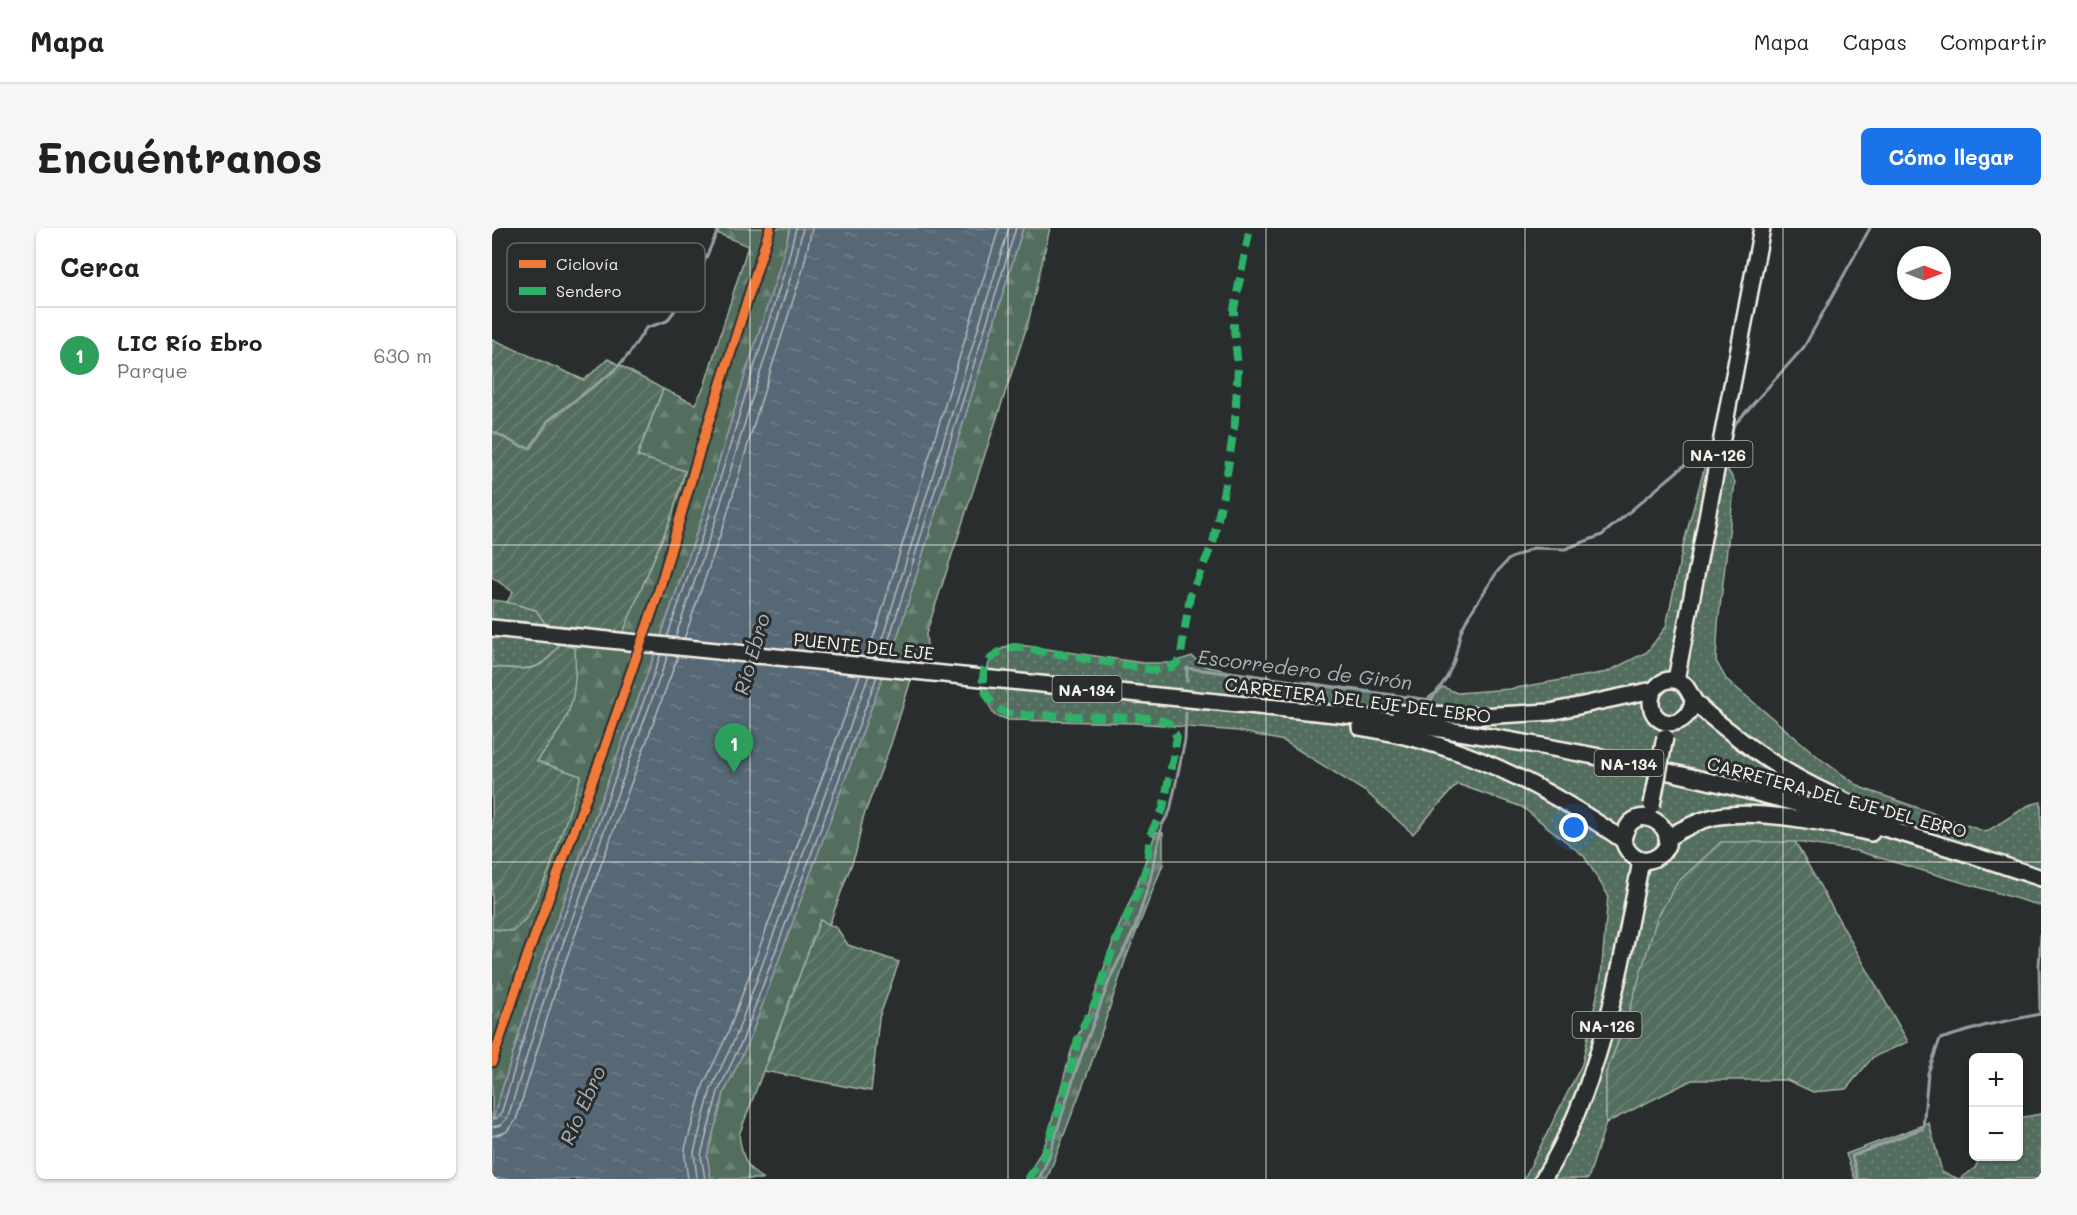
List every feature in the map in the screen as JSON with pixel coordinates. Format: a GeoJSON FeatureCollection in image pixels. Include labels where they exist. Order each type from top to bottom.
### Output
{"type":"FeatureCollection","features":[{"type":"Feature","properties":{"kind":"main road","name":"NA-126"},"geometry":{"type":"LineString","coordinates":[[1676,680],[1762,228]]}},
{"type":"Feature","properties":{"kind":"main road","name":"PUENTE DEL EJE"},"geometry":{"type":"LineString","coordinates":[[492,628],[1014,681]]}},
{"type":"Feature","properties":{"kind":"main road"},"geometry":{"type":"LineString","coordinates":[[1650,811],[1664,828],[1667,838],[1665,848],[1660,855],[1652,860],[1641,861],[1626,850],[1623,840],[1625,831],[1632,822],[1650,811],[1666,730],[1683,719],[1692,709],[1691,692],[1686,685],[1676,680],[1659,684],[1653,690],[1650,699],[1652,708],[1666,730]]}},
{"type":"Feature","properties":{"kind":"main road","name":"CARRETERA DEL EJE DEL EBRO"},"geometry":{"type":"LineString","coordinates":[[1014,681],[1355,716],[1496,737],[1642,766],[1759,793],[1846,816],[2041,878]]}},
{"type":"Feature","properties":{"kind":"main road"},"geometry":{"type":"LineString","coordinates":[[1161,697],[1238,697],[1408,714],[1480,716],[1550,712],[1653,690]]}},
{"type":"Feature","properties":{"kind":"main road"},"geometry":{"type":"LineString","coordinates":[[1693,700],[1740,740],[1781,768],[1820,790],[1873,813],[1950,840],[2009,867]]}},
{"type":"Feature","properties":{"kind":"main road"},"geometry":{"type":"LineString","coordinates":[[1239,704],[1406,736],[1450,748],[1499,767],[1544,789],[1623,840]]}},
{"type":"Feature","properties":{"kind":"main road"},"geometry":{"type":"LineString","coordinates":[[1667,838],[1700,821],[1715,817],[1759,816],[1795,819],[1843,827],[1909,843],[2041,882]]}},
{"type":"Feature","properties":{"kind":"main road","name":"NA-126"},"geometry":{"type":"LineString","coordinates":[[1543,1179],[1590,1077],[1609,1018],[1641,861]]}},
{"type":"Feature","properties":{"kind":"green space"},"geometry":{"type":"Polygon","coordinates":[[[719,228],[790,228],[703,515],[539,969],[492,1122],[492,929],[513,931],[527,917],[549,871],[580,777],[537,761],[564,722],[571,705],[574,686],[575,648],[560,644],[551,628],[622,635],[672,515],[685,471],[637,457],[663,389],[695,404],[704,387],[748,246],[717,233],[719,228]]]}},
{"type":"Feature","properties":{"kind":"green space"},"geometry":{"type":"Polygon","coordinates":[[[1023,228],[1050,228],[1028,323],[926,634],[929,667],[914,670],[891,744],[863,818],[856,852],[829,925],[820,921],[739,1135],[743,1155],[749,1166],[752,1171],[764,1179],[711,1179],[707,1156],[724,1093],[749,1041],[898,635],[1023,228]]]}},
{"type":"Feature","properties":{"kind":"green space"},"geometry":{"type":"Polygon","coordinates":[[[492,339],[584,380],[608,359],[663,389],[637,456],[685,471],[672,515],[622,635],[551,632],[536,610],[507,602],[513,592],[492,577],[492,339]]]}},
{"type":"Feature","properties":{"kind":"green space"},"geometry":{"type":"Polygon","coordinates":[[[1721,459],[1735,482],[1718,624],[1716,661],[1726,679],[1822,760],[1862,788],[1986,832],[2029,805],[2041,802],[2041,906],[1857,851],[1795,842],[1626,1022],[1606,1073],[1606,1123],[1588,1179],[1524,1179],[1582,1064],[1601,977],[1608,895],[1584,856],[1522,807],[1457,784],[1413,834],[1366,792],[1284,741],[1238,731],[1136,723],[1009,720],[994,715],[985,697],[979,675],[986,677],[988,664],[993,656],[1001,649],[1013,644],[1143,663],[1171,663],[1192,656],[1204,666],[1228,671],[1426,699],[1443,687],[1457,693],[1510,689],[1607,672],[1647,652],[1666,627],[1683,546],[1706,462],[1721,459]]]}},
{"type":"Feature","properties":{"kind":"green space"},"geometry":{"type":"Polygon","coordinates":[[[492,600],[536,610],[563,642],[547,660],[532,667],[492,667],[492,600]]]}},
{"type":"Feature","properties":{"kind":"green space"},"geometry":{"type":"Polygon","coordinates":[[[560,644],[575,648],[573,695],[561,727],[537,761],[581,776],[549,871],[527,917],[513,931],[492,929],[492,667],[523,669],[538,666],[560,644]]]}},
{"type":"Feature","properties":{"kind":"green space"},"geometry":{"type":"Polygon","coordinates":[[[1156,832],[1163,833],[1163,864],[1126,958],[1091,1064],[1047,1179],[1026,1179],[1046,1142],[1072,1048],[1089,1012],[1115,936],[1156,832]]]}},
{"type":"Feature","properties":{"kind":"green space"},"geometry":{"type":"Polygon","coordinates":[[[1721,842],[1795,842],[1908,1042],[1873,1057],[1846,1089],[1813,1092],[1787,1080],[1692,1080],[1606,1123],[1606,1073],[1626,1022],[1657,918],[1677,883],[1721,842]]]}},
{"type":"Feature","properties":{"kind":"green space"},"geometry":{"type":"Polygon","coordinates":[[[820,920],[837,928],[848,945],[899,962],[879,1018],[871,1091],[764,1071],[820,920]]]}},
{"type":"Feature","properties":{"kind":"green space"},"geometry":{"type":"Polygon","coordinates":[[[2041,1114],[2041,1179],[1959,1179],[1975,1168],[1978,1161],[2023,1161],[2023,1117],[2041,1114]]]}},
{"type":"Feature","properties":{"kind":"green space"},"geometry":{"type":"Polygon","coordinates":[[[1929,1123],[1942,1172],[1959,1179],[1855,1179],[1846,1154],[1929,1123]]]}},
{"type":"Feature","properties":{"kind":"water","name":"Río Ebro"},"geometry":{"type":"Polygon","coordinates":[[[790,228],[1023,228],[898,635],[749,1041],[724,1093],[707,1156],[711,1179],[492,1179],[492,1122],[539,969],[658,645],[703,515],[790,228]]]}},
{"type":"Feature","properties":{"kind":"waterway"},"geometry":{"type":"LineString","coordinates":[[705,260],[719,228]]}},
{"type":"Feature","properties":{"kind":"waterway","name":"Escorredero de Girón"},"geometry":{"type":"LineString","coordinates":[[1735,424],[1804,347],[1870,228]]}},
{"type":"Feature","properties":{"kind":"waterway"},"geometry":{"type":"LineString","coordinates":[[492,431],[520,446],[531,448],[548,421],[615,370],[646,328],[667,321],[674,312]]}},
{"type":"Feature","properties":{"kind":"waterway","name":"Escorredero de Girón"},"geometry":{"type":"LineString","coordinates":[[1187,681],[1187,668],[1431,700],[1447,677],[1454,661],[1461,631],[1468,617],[1497,572],[1509,559],[1533,548],[1565,549],[1602,535],[1706,447]]}},
{"type":"Feature","properties":{"kind":"waterway","name":"Escorredero de Girón"},"geometry":{"type":"LineString","coordinates":[[1039,1179],[1111,976],[1135,928],[1150,880],[1162,825],[1170,811],[1185,740],[1186,713]]}},
{"type":"Feature","properties":{"kind":"waterway"},"geometry":{"type":"LineString","coordinates":[[1858,1179],[1852,1156],[1923,1128],[1928,1073],[1940,1039],[1987,1025],[2040,1014],[2041,934]]}},
{"type":"Feature","properties":{"kind":"marked path"},"geometry":{"type":"LineString","coordinates":[[1028,1179],[1045,1154],[1071,1069],[1079,1034],[1096,1001],[1114,945],[1140,887],[1147,865],[1150,835],[1163,809],[1177,737],[1169,723],[1153,718],[1006,713],[992,702],[986,693],[983,683],[984,672],[994,655],[1016,647],[1153,670],[1172,667],[1177,663],[1181,654],[1190,596],[1213,543],[1226,480],[1235,421],[1238,367],[1234,309],[1250,228]]}},
{"type":"Feature","properties":{"kind":"cycle path"},"geometry":{"type":"LineString","coordinates":[[492,1062],[528,954],[605,747],[657,597],[699,453],[770,228]]}},
{"type":"Feature","properties":{"kind":"place","name":"LIC Río Ebro"},"geometry":{"type":"Point","coordinates":[734,773]}}]}
